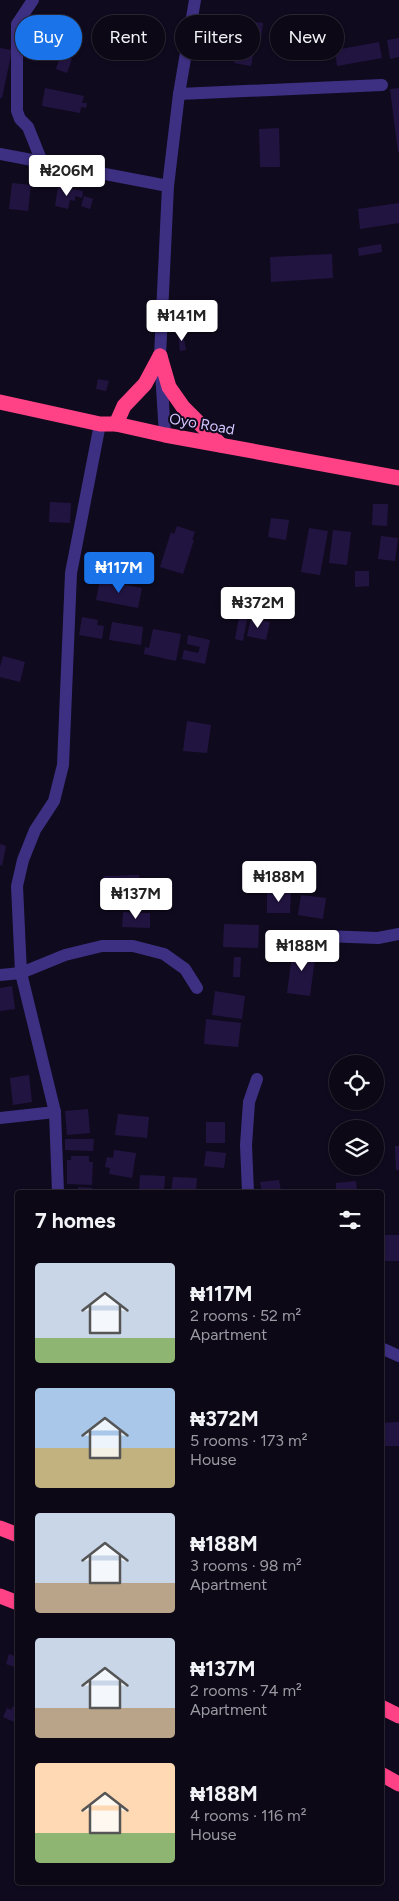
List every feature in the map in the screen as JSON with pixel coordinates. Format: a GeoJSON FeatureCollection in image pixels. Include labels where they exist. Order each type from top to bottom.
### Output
{"type":"FeatureCollection","features":[{"type":"Feature","properties":{"kind":"highway"},"geometry":{"type":"LineString","coordinates":[[116,424],[124,406],[144,384],[160,356]]}},
{"type":"Feature","properties":{"kind":"highway"},"geometry":{"type":"LineString","coordinates":[[160,356],[170,387],[182,407],[221,445]]}},
{"type":"Feature","properties":{"kind":"highway","name":"Oyo Road"},"geometry":{"type":"LineString","coordinates":[[0,402],[100,424],[116,424],[165,435],[399,478]]}},
{"type":"Feature","properties":{"kind":"highway"},"geometry":{"type":"LineString","coordinates":[[0,1528],[15,1534]]}},
{"type":"Feature","properties":{"kind":"highway"},"geometry":{"type":"LineString","coordinates":[[0,1596],[15,1602]]}},
{"type":"Feature","properties":{"kind":"highway"},"geometry":{"type":"LineString","coordinates":[[384,1708],[399,1716]]}},
{"type":"Feature","properties":{"kind":"highway"},"geometry":{"type":"LineString","coordinates":[[384,1776],[399,1784]]}},
{"type":"Feature","properties":{"kind":"street"},"geometry":{"type":"LineString","coordinates":[[33,0],[17,24],[17,111],[28,127],[42,162]]}},
{"type":"Feature","properties":{"kind":"street"},"geometry":{"type":"LineString","coordinates":[[165,435],[160,356],[168,186],[178,94],[196,0]]}},
{"type":"Feature","properties":{"kind":"street"},"geometry":{"type":"LineString","coordinates":[[178,94],[382,85]]}},
{"type":"Feature","properties":{"kind":"street"},"geometry":{"type":"LineString","coordinates":[[0,154],[168,186]]}},
{"type":"Feature","properties":{"kind":"street"},"geometry":{"type":"LineString","coordinates":[[58,1190],[55,1112],[21,973],[17,886],[23,860],[35,830],[54,801],[63,765],[70,573],[100,424]]}},
{"type":"Feature","properties":{"kind":"street"},"geometry":{"type":"LineString","coordinates":[[323,936],[378,938],[399,934]]}},
{"type":"Feature","properties":{"kind":"street"},"geometry":{"type":"LineString","coordinates":[[0,975],[21,973],[64,955],[102,946],[133,946],[164,954],[185,969],[197,988]]}},
{"type":"Feature","properties":{"kind":"street"},"geometry":{"type":"LineString","coordinates":[[248,1190],[246,1144],[249,1102],[257,1078]]}},
{"type":"Feature","properties":{"kind":"street"},"geometry":{"type":"LineString","coordinates":[[0,1118],[55,1112]]}},
{"type":"Feature","properties":{"kind":"street"},"geometry":{"type":"LineString","coordinates":[[384,1349],[399,1356]]}},
{"type":"Feature","properties":{"kind":"building"},"geometry":{"type":"Polygon","coordinates":[[[260,23],[263,23],[260,39],[260,23]]]}},
{"type":"Feature","properties":{"kind":"building"},"geometry":{"type":"Polygon","coordinates":[[[399,38],[399,57],[390,59],[387,40],[399,38]]]}},
{"type":"Feature","properties":{"kind":"building"},"geometry":{"type":"Polygon","coordinates":[[[379,42],[382,58],[337,66],[336,60],[344,60],[344,48],[379,42]]]}},
{"type":"Feature","properties":{"kind":"building"},"geometry":{"type":"Polygon","coordinates":[[[0,48],[12,50],[2,98],[0,98],[0,48]]]}},
{"type":"Feature","properties":{"kind":"building"},"geometry":{"type":"Polygon","coordinates":[[[59,60],[72,60],[67,73],[56,69],[59,60]]]}},
{"type":"Feature","properties":{"kind":"building"},"geometry":{"type":"Polygon","coordinates":[[[235,60],[252,60],[251,66],[234,63],[235,60]]]}},
{"type":"Feature","properties":{"kind":"building"},"geometry":{"type":"Polygon","coordinates":[[[45,88],[84,96],[82,103],[87,103],[86,108],[81,107],[80,113],[42,106],[45,88]]]}},
{"type":"Feature","properties":{"kind":"building"},"geometry":{"type":"Polygon","coordinates":[[[399,88],[399,152],[398,152],[390,89],[399,88]]]}},
{"type":"Feature","properties":{"kind":"building"},"geometry":{"type":"Polygon","coordinates":[[[279,128],[280,167],[260,167],[259,129],[279,128]]]}},
{"type":"Feature","properties":{"kind":"building"},"geometry":{"type":"Polygon","coordinates":[[[12,183],[31,185],[28,211],[9,209],[12,183]]]}},
{"type":"Feature","properties":{"kind":"building"},"geometry":{"type":"Polygon","coordinates":[[[58,187],[83,191],[82,198],[75,196],[75,201],[70,200],[68,209],[55,206],[58,187]]]}},
{"type":"Feature","properties":{"kind":"building"},"geometry":{"type":"Polygon","coordinates":[[[84,196],[93,199],[90,209],[81,206],[84,196]]]}},
{"type":"Feature","properties":{"kind":"building"},"geometry":{"type":"Polygon","coordinates":[[[399,203],[399,223],[360,229],[358,209],[399,203]]]}},
{"type":"Feature","properties":{"kind":"building"},"geometry":{"type":"Polygon","coordinates":[[[381,244],[382,252],[359,256],[358,248],[381,244]]]}},
{"type":"Feature","properties":{"kind":"building"},"geometry":{"type":"Polygon","coordinates":[[[332,254],[333,278],[271,282],[270,257],[332,254]]]}},
{"type":"Feature","properties":{"kind":"building"},"geometry":{"type":"Polygon","coordinates":[[[183,333],[186,350],[180,351],[178,334],[183,333]]]}},
{"type":"Feature","properties":{"kind":"building"},"geometry":{"type":"Polygon","coordinates":[[[98,379],[109,381],[106,391],[96,389],[98,379]]]}},
{"type":"Feature","properties":{"kind":"building"},"geometry":{"type":"Polygon","coordinates":[[[50,502],[71,503],[70,523],[49,522],[50,502]]]}},
{"type":"Feature","properties":{"kind":"building"},"geometry":{"type":"Polygon","coordinates":[[[373,504],[388,504],[387,526],[372,525],[373,504]]]}},
{"type":"Feature","properties":{"kind":"building"},"geometry":{"type":"Polygon","coordinates":[[[271,518],[289,520],[286,540],[268,537],[271,518]]]}},
{"type":"Feature","properties":{"kind":"building"},"geometry":{"type":"Polygon","coordinates":[[[177,526],[195,532],[183,574],[160,567],[171,532],[174,534],[177,526]]]}},
{"type":"Feature","properties":{"kind":"building"},"geometry":{"type":"Polygon","coordinates":[[[309,528],[328,531],[320,575],[301,572],[309,528]]]}},
{"type":"Feature","properties":{"kind":"building"},"geometry":{"type":"Polygon","coordinates":[[[333,530],[351,532],[347,565],[329,563],[333,530]]]}},
{"type":"Feature","properties":{"kind":"building"},"geometry":{"type":"Polygon","coordinates":[[[381,536],[398,538],[395,561],[378,559],[381,536]]]}},
{"type":"Feature","properties":{"kind":"building"},"geometry":{"type":"Polygon","coordinates":[[[355,571],[369,571],[369,586],[355,587],[355,571]]]}},
{"type":"Feature","properties":{"kind":"building"},"geometry":{"type":"Polygon","coordinates":[[[100,580],[142,588],[138,608],[96,600],[100,580]]]}},
{"type":"Feature","properties":{"kind":"building"},"geometry":{"type":"Polygon","coordinates":[[[242,602],[250,604],[243,641],[235,639],[242,602]]]}},
{"type":"Feature","properties":{"kind":"building"},"geometry":{"type":"Polygon","coordinates":[[[82,617],[98,620],[97,625],[104,626],[102,639],[79,635],[82,617]]]}},
{"type":"Feature","properties":{"kind":"building"},"geometry":{"type":"Polygon","coordinates":[[[251,618],[270,622],[266,640],[247,636],[251,618]]]}},
{"type":"Feature","properties":{"kind":"building"},"geometry":{"type":"Polygon","coordinates":[[[112,622],[143,627],[141,645],[109,640],[112,622]]]}},
{"type":"Feature","properties":{"kind":"building"},"geometry":{"type":"Polygon","coordinates":[[[153,629],[181,634],[176,661],[144,654],[145,647],[149,648],[153,629]]]}},
{"type":"Feature","properties":{"kind":"building"},"geometry":{"type":"Polygon","coordinates":[[[188,635],[210,640],[205,664],[182,659],[184,650],[198,653],[200,647],[187,644],[188,635]]]}},
{"type":"Feature","properties":{"kind":"building"},"geometry":{"type":"Polygon","coordinates":[[[3,656],[25,662],[20,682],[0,677],[3,656]]]}},
{"type":"Feature","properties":{"kind":"building"},"geometry":{"type":"Polygon","coordinates":[[[187,721],[211,725],[207,753],[183,751],[187,721]]]}},
{"type":"Feature","properties":{"kind":"building"},"geometry":{"type":"Polygon","coordinates":[[[0,844],[6,846],[2,866],[0,865],[0,844]]]}},
{"type":"Feature","properties":{"kind":"building"},"geometry":{"type":"Polygon","coordinates":[[[139,875],[139,900],[104,901],[104,876],[139,875]]]}},
{"type":"Feature","properties":{"kind":"building"},"geometry":{"type":"Polygon","coordinates":[[[267,893],[291,893],[290,913],[267,913],[267,893]]]}},
{"type":"Feature","properties":{"kind":"building"},"geometry":{"type":"Polygon","coordinates":[[[301,895],[326,898],[323,919],[298,915],[301,895]]]}},
{"type":"Feature","properties":{"kind":"building"},"geometry":{"type":"Polygon","coordinates":[[[123,912],[150,913],[150,928],[122,927],[123,912]]]}},
{"type":"Feature","properties":{"kind":"building"},"geometry":{"type":"Polygon","coordinates":[[[224,924],[259,925],[258,948],[223,947],[224,924]]]}},
{"type":"Feature","properties":{"kind":"building"},"geometry":{"type":"Polygon","coordinates":[[[293,948],[316,951],[310,996],[287,993],[293,948]]]}},
{"type":"Feature","properties":{"kind":"building"},"geometry":{"type":"Polygon","coordinates":[[[234,957],[241,957],[240,977],[233,977],[234,957]]]}},
{"type":"Feature","properties":{"kind":"building"},"geometry":{"type":"Polygon","coordinates":[[[12,986],[15,1009],[0,1011],[0,988],[12,986]]]}},
{"type":"Feature","properties":{"kind":"building"},"geometry":{"type":"Polygon","coordinates":[[[215,991],[245,996],[242,1019],[212,1015],[215,991]]]}},
{"type":"Feature","properties":{"kind":"building"},"geometry":{"type":"Polygon","coordinates":[[[206,1019],[241,1023],[238,1047],[204,1044],[206,1019]]]}},
{"type":"Feature","properties":{"kind":"building"},"geometry":{"type":"Polygon","coordinates":[[[29,1075],[32,1102],[13,1105],[10,1078],[29,1075]]]}},
{"type":"Feature","properties":{"kind":"building"},"geometry":{"type":"Polygon","coordinates":[[[88,1109],[90,1133],[67,1135],[65,1111],[88,1109]]]}},
{"type":"Feature","properties":{"kind":"building"},"geometry":{"type":"Polygon","coordinates":[[[118,1114],[149,1117],[147,1138],[115,1135],[118,1114]]]}},
{"type":"Feature","properties":{"kind":"building"},"geometry":{"type":"Polygon","coordinates":[[[206,1122],[225,1122],[225,1143],[206,1143],[206,1122]]]}},
{"type":"Feature","properties":{"kind":"building"},"geometry":{"type":"Polygon","coordinates":[[[65,1139],[94,1139],[93,1151],[65,1150],[65,1139]]]}},
{"type":"Feature","properties":{"kind":"building"},"geometry":{"type":"Polygon","coordinates":[[[395,1146],[399,1146],[399,1170],[396,1170],[395,1146]]]}},
{"type":"Feature","properties":{"kind":"building"},"geometry":{"type":"Polygon","coordinates":[[[114,1150],[136,1153],[132,1178],[109,1174],[110,1168],[105,1167],[107,1157],[113,1158],[114,1150]]]}},
{"type":"Feature","properties":{"kind":"building"},"geometry":{"type":"Polygon","coordinates":[[[206,1151],[226,1153],[224,1168],[204,1166],[206,1151]]]}},
{"type":"Feature","properties":{"kind":"building"},"geometry":{"type":"Polygon","coordinates":[[[71,1156],[89,1156],[89,1162],[93,1162],[92,1185],[67,1184],[67,1160],[71,1160],[71,1156]]]}},
{"type":"Feature","properties":{"kind":"building"},"geometry":{"type":"Polygon","coordinates":[[[140,1175],[165,1176],[164,1190],[139,1190],[140,1175]]]}},
{"type":"Feature","properties":{"kind":"building"},"geometry":{"type":"Polygon","coordinates":[[[173,1177],[197,1178],[196,1190],[171,1190],[173,1177]]]}},
{"type":"Feature","properties":{"kind":"building"},"geometry":{"type":"Polygon","coordinates":[[[279,1180],[281,1190],[262,1190],[260,1182],[279,1180]]]}},
{"type":"Feature","properties":{"kind":"building"},"geometry":{"type":"Polygon","coordinates":[[[356,1181],[357,1190],[336,1190],[336,1183],[356,1181]]]}},
{"type":"Feature","properties":{"kind":"building"},"geometry":{"type":"Polygon","coordinates":[[[78,1187],[92,1188],[92,1190],[78,1190],[78,1187]]]}},
{"type":"Feature","properties":{"kind":"building"},"geometry":{"type":"Polygon","coordinates":[[[384,1235],[399,1235],[399,1261],[384,1261],[384,1235]]]}},
{"type":"Feature","properties":{"kind":"building"},"geometry":{"type":"Polygon","coordinates":[[[399,1422],[399,1446],[384,1446],[384,1423],[399,1422]]]}},
{"type":"Feature","properties":{"kind":"building"},"geometry":{"type":"Polygon","coordinates":[[[9,1654],[15,1656],[15,1667],[6,1664],[9,1654]]]}},
{"type":"Feature","properties":{"kind":"building"},"geometry":{"type":"Polygon","coordinates":[[[13,1706],[15,1708],[14,1722],[3,1717],[7,1708],[11,1710],[13,1706]]]}}]}
